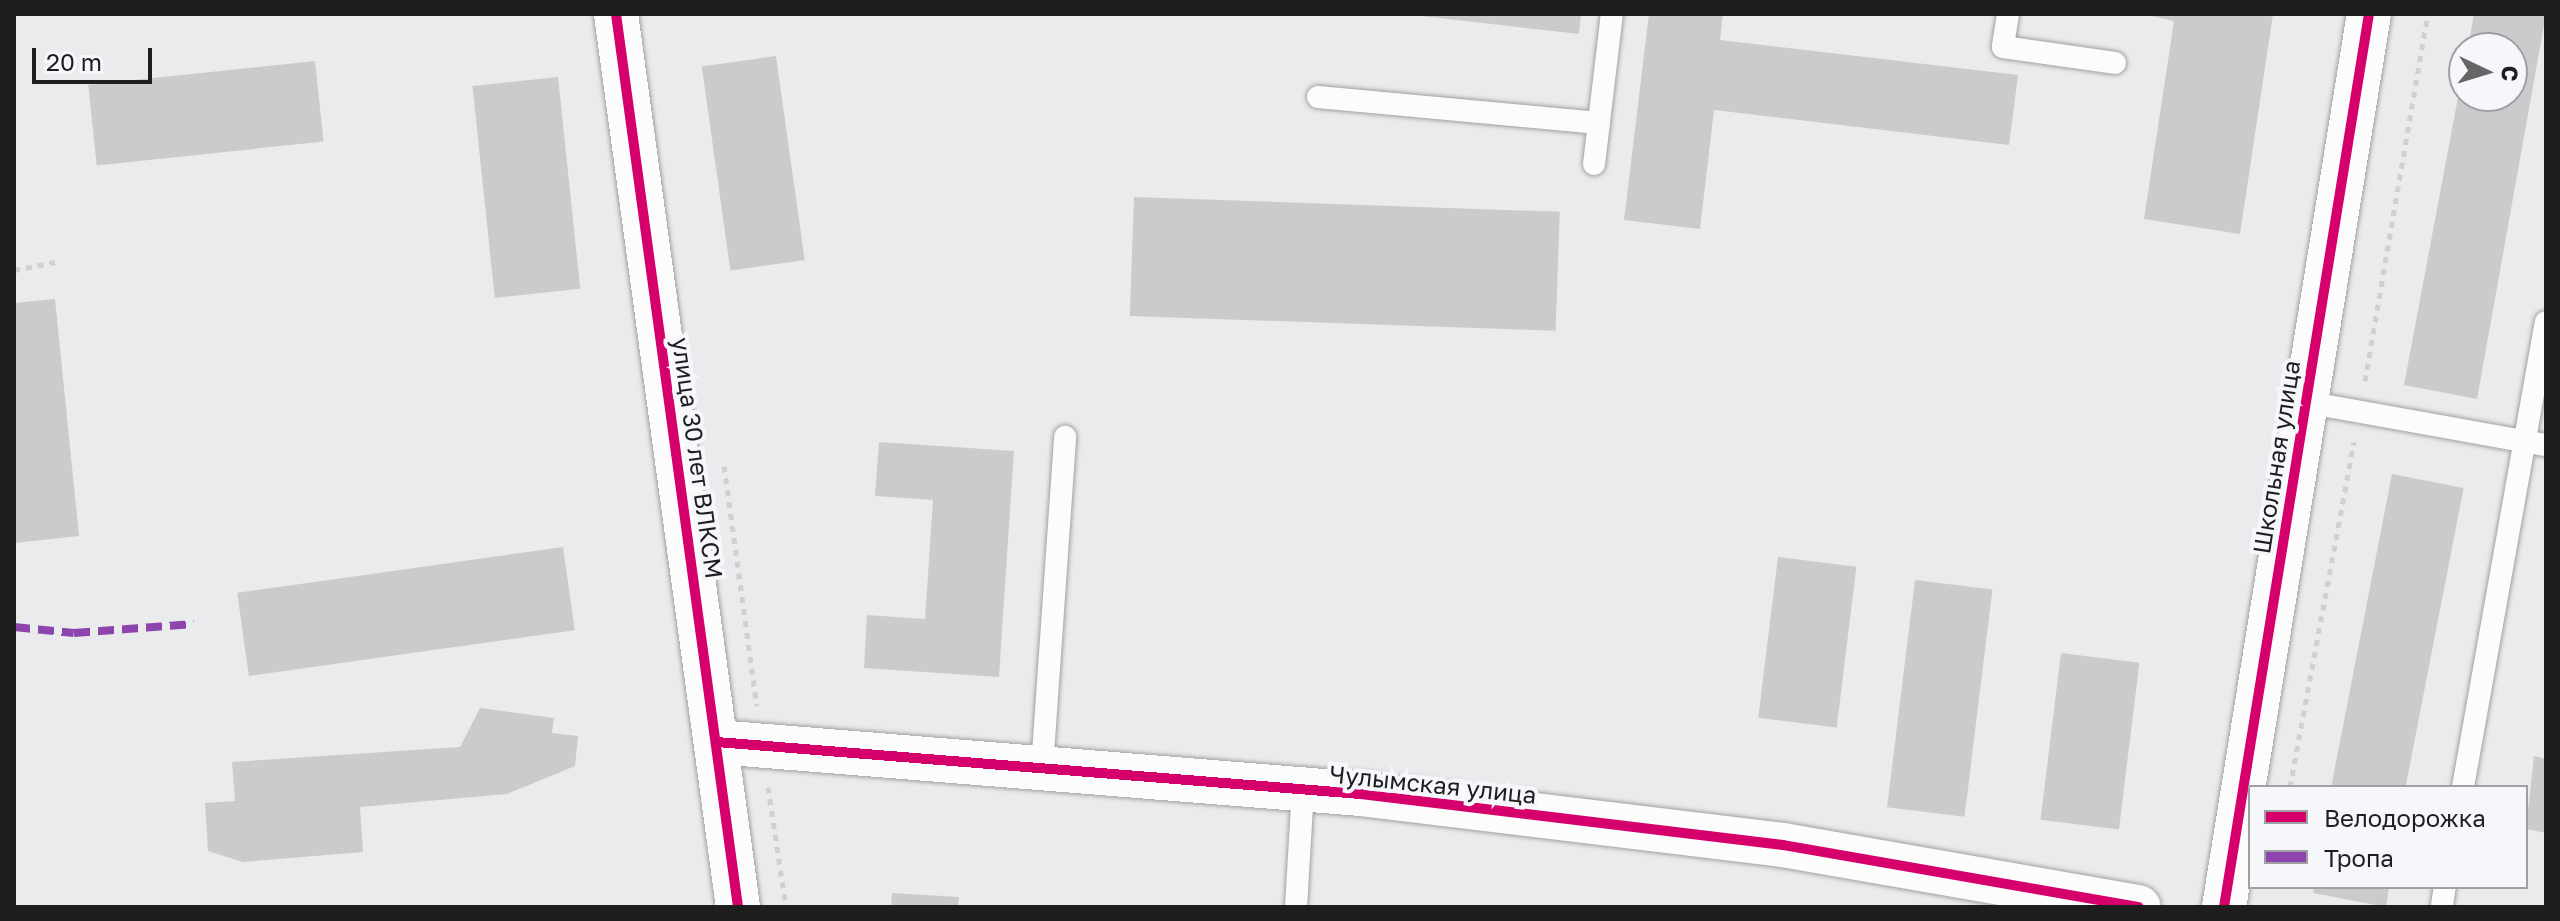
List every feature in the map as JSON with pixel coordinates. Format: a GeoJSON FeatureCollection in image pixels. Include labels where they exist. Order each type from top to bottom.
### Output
{"type":"FeatureCollection","features":[{"type":"Feature","properties":{"kind":"street","name":"улица 30 лет ВЛКСМ"},"geometry":{"type":"LineString","coordinates":[[616,14],[738,907]]}},
{"type":"Feature","properties":{"kind":"street","name":"Школьная улица"},"geometry":{"type":"LineString","coordinates":[[2224,907],[2369,14]]}},
{"type":"Feature","properties":{"kind":"street","name":"Чулымская улица"},"geometry":{"type":"LineString","coordinates":[[717,742],[1303,790],[1783,845],[2139,907]]}},
{"type":"Feature","properties":{"kind":"lane"},"geometry":{"type":"LineString","coordinates":[[1594,164],[1612,14]]}},
{"type":"Feature","properties":{"kind":"lane"},"geometry":{"type":"LineString","coordinates":[[2008,14],[2003,47],[2115,63]]}},
{"type":"Feature","properties":{"kind":"lane"},"geometry":{"type":"LineString","coordinates":[[1318,97],[1599,123]]}},
{"type":"Feature","properties":{"kind":"lane"},"geometry":{"type":"LineString","coordinates":[[2463,785],[2535,443],[2546,322]]}},
{"type":"Feature","properties":{"kind":"lane"},"geometry":{"type":"LineString","coordinates":[[2306,402],[2535,443]]}},
{"type":"Feature","properties":{"kind":"lane"},"geometry":{"type":"LineString","coordinates":[[1042,768],[1065,437]]}},
{"type":"Feature","properties":{"kind":"lane"},"geometry":{"type":"LineString","coordinates":[[1296,907],[1303,790]]}},
{"type":"Feature","properties":{"kind":"path"},"geometry":{"type":"LineString","coordinates":[[14,270],[60,261]]}},
{"type":"Feature","properties":{"kind":"building"},"geometry":{"type":"Polygon","coordinates":[[[1404,14],[1581,14],[1579,34],[1404,14]]]}},
{"type":"Feature","properties":{"kind":"building"},"geometry":{"type":"Polygon","coordinates":[[[1649,14],[1723,14],[1720,40],[2018,75],[2009,145],[1714,110],[1700,229],[1624,220],[1649,14]]]}},
{"type":"Feature","properties":{"kind":"building"},"geometry":{"type":"Polygon","coordinates":[[[2143,14],[2273,14],[2240,234],[2144,219],[2174,21],[2143,14]]]}},
{"type":"Feature","properties":{"kind":"building"},"geometry":{"type":"Polygon","coordinates":[[[2474,14],[2546,14],[2477,399],[2404,385],[2455,112],[2528,112],[2528,32],[2471,32],[2474,14]]]}},
{"type":"Feature","properties":{"kind":"building"},"geometry":{"type":"Polygon","coordinates":[[[776,56],[805,260],[730,270],[702,66],[776,56]]]}},
{"type":"Feature","properties":{"kind":"building"},"geometry":{"type":"Polygon","coordinates":[[[315,61],[323,142],[97,165],[88,85],[315,61]]]}},
{"type":"Feature","properties":{"kind":"building"},"geometry":{"type":"Polygon","coordinates":[[[558,77],[580,289],[495,298],[472,86],[558,77]]]}},
{"type":"Feature","properties":{"kind":"building"},"geometry":{"type":"Polygon","coordinates":[[[1134,197],[1560,212],[1556,331],[1130,316],[1134,197]]]}},
{"type":"Feature","properties":{"kind":"building"},"geometry":{"type":"Polygon","coordinates":[[[55,299],[79,536],[14,543],[14,303],[55,299]]]}},
{"type":"Feature","properties":{"kind":"building"},"geometry":{"type":"Polygon","coordinates":[[[879,442],[1014,451],[999,677],[864,668],[867,615],[925,619],[933,500],[875,496],[879,442]]]}},
{"type":"Feature","properties":{"kind":"building"},"geometry":{"type":"Polygon","coordinates":[[[2392,474],[2464,488],[2406,785],[2332,785],[2392,474]]]}},
{"type":"Feature","properties":{"kind":"building"},"geometry":{"type":"Polygon","coordinates":[[[563,547],[575,630],[249,676],[237,593],[563,547]]]}},
{"type":"Feature","properties":{"kind":"building"},"geometry":{"type":"Polygon","coordinates":[[[1778,557],[1856,567],[1837,727],[1758,718],[1778,557]]]}},
{"type":"Feature","properties":{"kind":"building"},"geometry":{"type":"Polygon","coordinates":[[[1915,580],[1992,590],[1965,817],[1887,807],[1915,580]]]}},
{"type":"Feature","properties":{"kind":"building"},"geometry":{"type":"Polygon","coordinates":[[[2061,653],[2139,663],[2119,829],[2041,820],[2061,653]]]}},
{"type":"Feature","properties":{"kind":"building"},"geometry":{"type":"Polygon","coordinates":[[[480,708],[554,718],[552,733],[578,736],[575,766],[507,794],[360,807],[363,852],[243,862],[208,851],[205,803],[235,801],[232,762],[460,747],[480,708]]]}},
{"type":"Feature","properties":{"kind":"building"},"geometry":{"type":"Polygon","coordinates":[[[2534,756],[2546,759],[2546,833],[2528,829],[2534,756]]]}},
{"type":"Feature","properties":{"kind":"building"},"geometry":{"type":"Polygon","coordinates":[[[2314,889],[2389,889],[2386,907],[2313,893],[2314,889]]]}},
{"type":"Feature","properties":{"kind":"building"},"geometry":{"type":"Polygon","coordinates":[[[892,893],[959,897],[958,907],[891,907],[892,893]]]}},
{"type":"Feature","properties":{"kind":"marked path"},"geometry":{"type":"LineString","coordinates":[[14,627],[74,633],[194,624]]}},
{"type":"Feature","properties":{"kind":"cycle path"},"geometry":{"type":"LineString","coordinates":[[616,14],[738,907]]}},
{"type":"Feature","properties":{"kind":"cycle path"},"geometry":{"type":"LineString","coordinates":[[2224,907],[2369,14]]}},
{"type":"Feature","properties":{"kind":"cycle path"},"geometry":{"type":"LineString","coordinates":[[717,742],[1361,794],[1783,845],[2139,907]]}}]}
